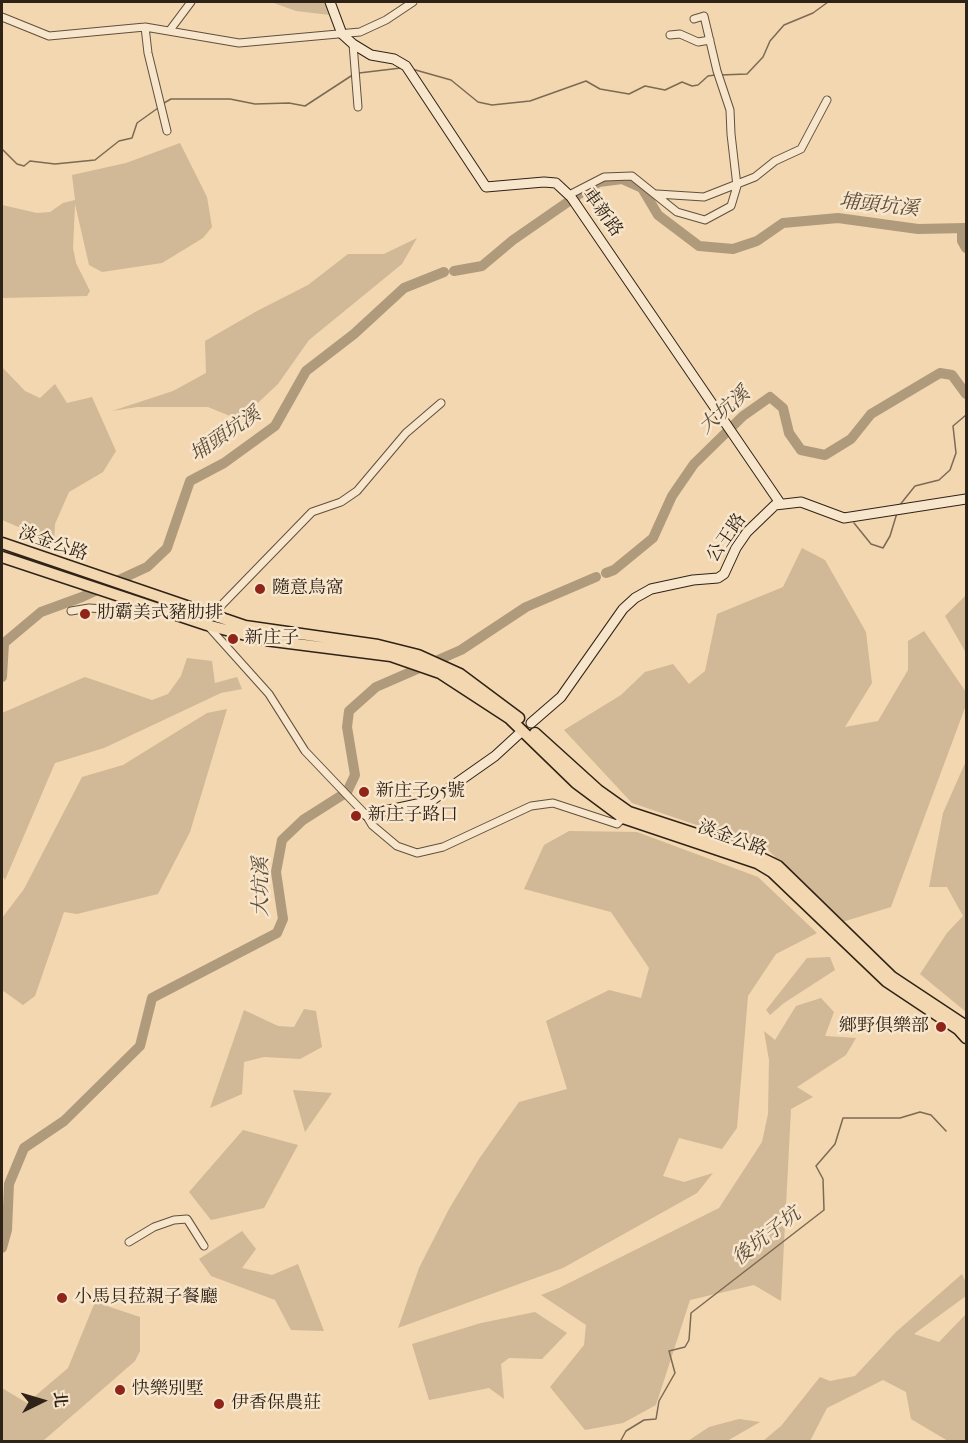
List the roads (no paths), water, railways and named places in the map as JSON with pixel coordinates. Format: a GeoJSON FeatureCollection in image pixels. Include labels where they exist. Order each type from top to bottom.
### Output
{"type":"FeatureCollection","features":[{"type":"Feature","properties":{"kind":"main road","name":"淡金公路"},"geometry":{"type":"LineString","coordinates":[[2,543],[139,591],[209,621],[378,645],[420,660],[484,689],[525,728],[626,815],[757,863],[772,872],[886,981],[958,1029],[966,1038]]}},
{"type":"Feature","properties":{"kind":"main road","name":"淡金公路"},"geometry":{"type":"LineString","coordinates":[[2,557],[125,597]]}},
{"type":"Feature","properties":{"kind":"main road"},"geometry":{"type":"LineString","coordinates":[[125,597],[209,621]]}},
{"type":"Feature","properties":{"kind":"main road","name":"淡金公路"},"geometry":{"type":"LineString","coordinates":[[626,815],[770,861],[790,877],[892,977],[966,1026]]}},
{"type":"Feature","properties":{"kind":"street"},"geometry":{"type":"LineString","coordinates":[[170,30],[191,2]]}},
{"type":"Feature","properties":{"kind":"street","name":"車新路"},"geometry":{"type":"LineString","coordinates":[[330,2],[342,34],[371,55],[394,59],[408,69],[486,187],[556,183],[570,196],[780,503]]}},
{"type":"Feature","properties":{"kind":"street"},"geometry":{"type":"LineString","coordinates":[[2,17],[49,36],[145,27],[239,43],[342,34],[374,27],[413,2]]}},
{"type":"Feature","properties":{"kind":"street"},"geometry":{"type":"LineString","coordinates":[[570,196],[604,177],[632,176],[677,212],[705,220],[732,206],[737,186],[730,134],[730,110],[717,71],[704,16],[694,19]]}},
{"type":"Feature","properties":{"kind":"street"},"geometry":{"type":"LineString","coordinates":[[145,27],[148,53],[163,109],[166,131]]}},
{"type":"Feature","properties":{"kind":"street"},"geometry":{"type":"LineString","coordinates":[[670,35],[680,33],[698,42],[710,40]]}},
{"type":"Feature","properties":{"kind":"street"},"geometry":{"type":"LineString","coordinates":[[354,44],[358,107]]}},
{"type":"Feature","properties":{"kind":"street"},"geometry":{"type":"LineString","coordinates":[[657,194],[704,197],[737,186],[801,149],[827,100]]}},
{"type":"Feature","properties":{"kind":"street"},"geometry":{"type":"LineString","coordinates":[[441,403],[406,433],[357,491],[341,502],[312,512],[209,621],[262,686],[305,751],[366,815],[372,825],[397,846],[417,853],[443,847],[531,806],[553,803],[617,824],[626,815]]}},
{"type":"Feature","properties":{"kind":"street"},"geometry":{"type":"LineString","coordinates":[[780,503],[801,502],[844,518],[896,512],[966,499]]}},
{"type":"Feature","properties":{"kind":"street","name":"公王路"},"geometry":{"type":"LineString","coordinates":[[366,815],[431,801],[495,756],[561,697],[623,609],[635,598],[651,589],[693,580],[718,578],[724,574],[736,548],[747,532],[780,503]]}},
{"type":"Feature","properties":{"kind":"street"},"geometry":{"type":"LineString","coordinates":[[71,611],[89,608],[119,610],[124,607],[125,597]]}},
{"type":"Feature","properties":{"kind":"street"},"geometry":{"type":"LineString","coordinates":[[129,1242],[154,1227],[174,1220],[187,1219],[204,1246]]}},
{"type":"Feature","properties":{"kind":"waterway"},"geometry":{"type":"LineString","coordinates":[[720,75],[747,74],[763,57],[770,41],[784,25],[813,13],[828,2]]}},
{"type":"Feature","properties":{"kind":"waterway"},"geometry":{"type":"LineString","coordinates":[[359,73],[401,68]]}},
{"type":"Feature","properties":{"kind":"waterway"},"geometry":{"type":"LineString","coordinates":[[412,69],[451,80],[478,102],[492,105],[530,101],[586,81],[600,89],[629,94],[645,86],[665,90],[682,82],[692,86],[698,85],[708,76],[715,75]]}},
{"type":"Feature","properties":{"kind":"waterway"},"geometry":{"type":"LineString","coordinates":[[164,103],[171,99],[230,99],[255,104],[289,103],[305,106],[351,76]]}},
{"type":"Feature","properties":{"kind":"waterway"},"geometry":{"type":"LineString","coordinates":[[2,149],[17,164],[24,166],[30,161],[55,164],[95,160],[119,141],[132,138],[137,123],[158,108]]}},
{"type":"Feature","properties":{"kind":"waterway","name":"埔頭坑溪"},"geometry":{"type":"LineString","coordinates":[[454,271],[482,266],[513,240],[588,188],[599,182],[622,179],[642,188],[658,215],[699,246],[733,249],[757,241],[783,223],[838,218],[918,229],[966,228]]}},
{"type":"Feature","properties":{"kind":"waterway","name":"大坑溪"},"geometry":{"type":"LineString","coordinates":[[962,229],[962,241],[966,248]]}},
{"type":"Feature","properties":{"kind":"waterway","name":"埔頭坑溪"},"geometry":{"type":"LineString","coordinates":[[2,677],[4,643],[41,612],[82,597],[147,567],[167,548],[190,481],[224,463],[275,426],[306,371],[354,334],[404,288],[444,272]]}},
{"type":"Feature","properties":{"kind":"waterway","name":"大坑溪"},"geometry":{"type":"LineString","coordinates":[[606,573],[614,570],[653,538],[672,496],[694,464],[743,416],[770,397],[783,408],[789,433],[801,450],[825,455],[851,439],[871,414],[940,373],[952,375],[966,394]]}},
{"type":"Feature","properties":{"kind":"waterway"},"geometry":{"type":"LineString","coordinates":[[899,506],[915,486],[939,480],[950,470],[956,453],[953,426],[966,415]]}},
{"type":"Feature","properties":{"kind":"waterway"},"geometry":{"type":"LineString","coordinates":[[854,523],[871,544],[883,548],[890,536],[897,513]]}},
{"type":"Feature","properties":{"kind":"waterway","name":"大坑溪"},"geometry":{"type":"LineString","coordinates":[[2,1248],[7,1230],[9,1184],[24,1148],[64,1121],[140,1046],[152,998],[277,933],[283,919],[276,872],[282,840],[303,820],[347,792],[355,775],[347,727],[349,711],[376,687],[461,650],[526,607],[596,577]]}},
{"type":"Feature","properties":{"kind":"waterway","name":"後坑子坑"},"geometry":{"type":"LineString","coordinates":[[620,1442],[626,1431],[644,1420],[656,1419],[659,1401],[675,1373],[669,1351],[685,1347],[689,1340],[691,1313],[824,1210],[823,1179],[816,1166],[835,1144],[843,1118],[900,1118],[920,1112],[931,1115],[946,1131]]}},
{"type":"Feature","properties":{"kind":"place","name":"隨意鳥窩"},"geometry":{"type":"Point","coordinates":[260,589]}},
{"type":"Feature","properties":{"kind":"place","name":"肋霸美式豬肋排"},"geometry":{"type":"Point","coordinates":[85,614]}},
{"type":"Feature","properties":{"kind":"place","name":"新庄子"},"geometry":{"type":"Point","coordinates":[233,639]}},
{"type":"Feature","properties":{"kind":"place","name":"新庄子95號"},"geometry":{"type":"Point","coordinates":[364,792]}},
{"type":"Feature","properties":{"kind":"place","name":"新庄子路口"},"geometry":{"type":"Point","coordinates":[356,816]}},
{"type":"Feature","properties":{"kind":"place","name":"鄉野俱樂部"},"geometry":{"type":"Point","coordinates":[941,1027]}},
{"type":"Feature","properties":{"kind":"place","name":"小馬貝菈親子餐廳"},"geometry":{"type":"Point","coordinates":[62,1298]}},
{"type":"Feature","properties":{"kind":"place","name":"快樂別墅"},"geometry":{"type":"Point","coordinates":[120,1390]}},
{"type":"Feature","properties":{"kind":"place","name":"伊香保農莊"},"geometry":{"type":"Point","coordinates":[219,1404]}}]}
